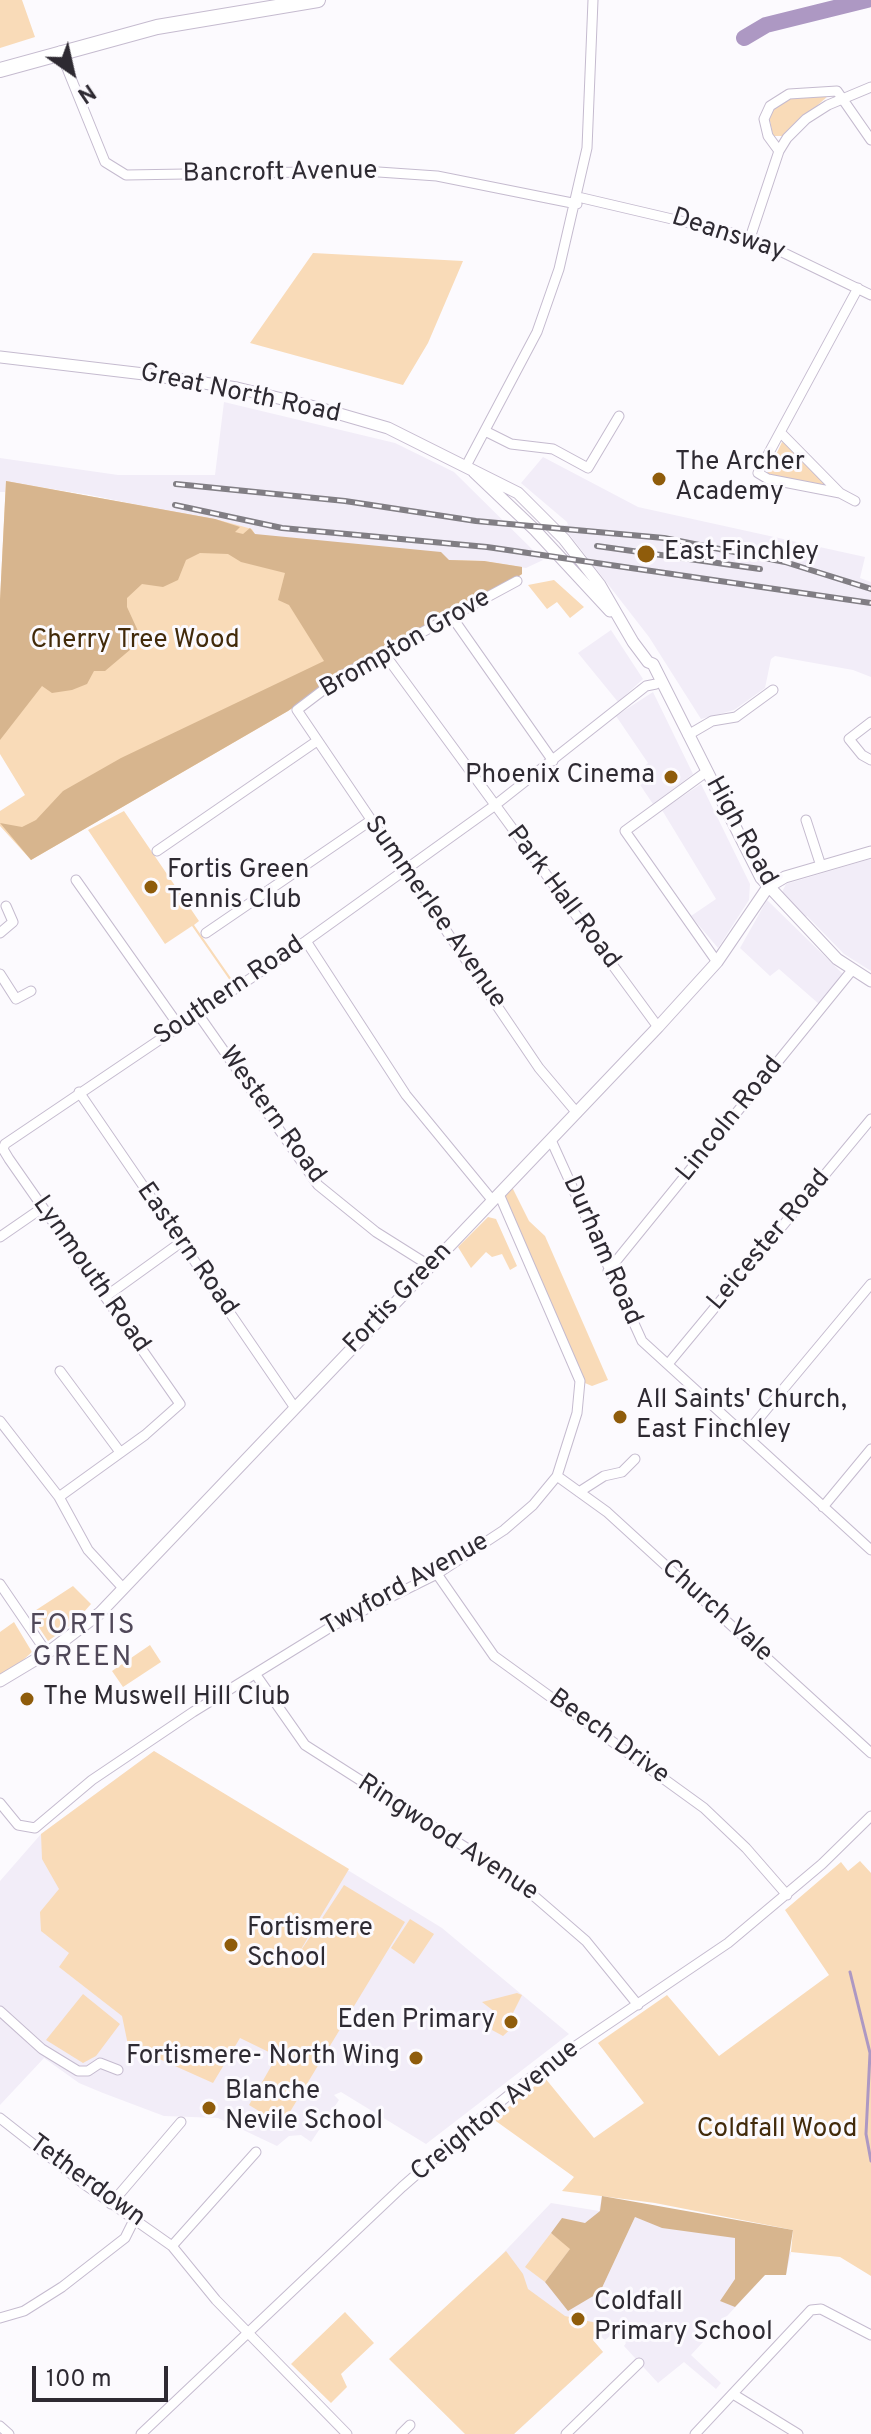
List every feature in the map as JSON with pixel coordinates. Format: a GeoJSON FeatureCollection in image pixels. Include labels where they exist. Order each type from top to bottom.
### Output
{"type":"FeatureCollection","features":[{"type":"Feature","properties":{"kind":"highway"},"geometry":{"type":"LineString","coordinates":[[0,70],[60,51],[212,16],[318,0]]}},
{"type":"Feature","properties":{"kind":"main road","name":"Great North Road"},"geometry":{"type":"LineString","coordinates":[[0,357],[144,374],[285,399],[388,428],[518,493],[564,539]]}},
{"type":"Feature","properties":{"kind":"main road","name":"Great North Road"},"geometry":{"type":"LineString","coordinates":[[468,467],[535,530]]}},
{"type":"Feature","properties":{"kind":"main road","name":"High Road"},"geometry":{"type":"LineString","coordinates":[[535,530],[596,599],[614,614]]}},
{"type":"Feature","properties":{"kind":"main road","name":"High Road"},"geometry":{"type":"LineString","coordinates":[[564,539],[600,585],[614,614],[648,662],[653,664],[669,690],[668,696]]}},
{"type":"Feature","properties":{"kind":"main road","name":"High Road"},"geometry":{"type":"LineString","coordinates":[[648,662],[651,685],[668,696],[768,887],[837,959],[871,981]]}},
{"type":"Feature","properties":{"kind":"main road"},"geometry":{"type":"LineString","coordinates":[[768,887],[785,877],[871,852]]}},
{"type":"Feature","properties":{"kind":"main road","name":"Fortis Green"},"geometry":{"type":"LineString","coordinates":[[0,1681],[89,1623],[123,1588],[658,1027],[717,962],[768,887]]}},
{"type":"Feature","properties":{"kind":"street"},"geometry":{"type":"LineString","coordinates":[[584,0],[590,18]]}},
{"type":"Feature","properties":{"kind":"street"},"geometry":{"type":"LineString","coordinates":[[468,467],[537,332],[577,200],[587,148],[593,0]]}},
{"type":"Feature","properties":{"kind":"street","name":"Bancroft Avenue"},"geometry":{"type":"LineString","coordinates":[[60,51],[105,162],[126,175],[364,171],[437,176],[577,200]]}},
{"type":"Feature","properties":{"kind":"street"},"geometry":{"type":"LineString","coordinates":[[750,238],[779,151],[806,119],[871,87]]}},
{"type":"Feature","properties":{"kind":"street"},"geometry":{"type":"LineString","coordinates":[[779,151],[768,136],[764,119],[780,97],[837,91],[845,98],[871,140]]}},
{"type":"Feature","properties":{"kind":"street","name":"Deansway"},"geometry":{"type":"LineString","coordinates":[[577,200],[750,238],[871,295]]}},
{"type":"Feature","properties":{"kind":"street"},"geometry":{"type":"LineString","coordinates":[[855,501],[840,493],[768,479],[758,473],[858,288]]}},
{"type":"Feature","properties":{"kind":"street"},"geometry":{"type":"LineString","coordinates":[[485,431],[511,444],[553,449],[588,468],[619,416]]}},
{"type":"Feature","properties":{"kind":"street"},"geometry":{"type":"LineString","coordinates":[[781,433],[840,493]]}},
{"type":"Feature","properties":{"kind":"street","name":"Brompton Grove"},"geometry":{"type":"LineString","coordinates":[[297,710],[343,675],[517,581]]}},
{"type":"Feature","properties":{"kind":"street"},"geometry":{"type":"LineString","coordinates":[[452,617],[553,761]]}},
{"type":"Feature","properties":{"kind":"street","name":"Park Hall Road"},"geometry":{"type":"LineString","coordinates":[[383,652],[658,1027]]}},
{"type":"Feature","properties":{"kind":"street","name":"Southern Road"},"geometry":{"type":"LineString","coordinates":[[3,1143],[306,941],[494,806],[651,685]]}},
{"type":"Feature","properties":{"kind":"street"},"geometry":{"type":"LineString","coordinates":[[688,735],[712,721],[736,717],[773,690]]}},
{"type":"Feature","properties":{"kind":"street","name":"Summerlee Avenue"},"geometry":{"type":"LineString","coordinates":[[297,710],[539,1068],[577,1113]]}},
{"type":"Feature","properties":{"kind":"street"},"geometry":{"type":"LineString","coordinates":[[871,722],[849,739],[862,755],[871,760]]}},
{"type":"Feature","properties":{"kind":"street"},"geometry":{"type":"LineString","coordinates":[[157,851],[317,741]]}},
{"type":"Feature","properties":{"kind":"street"},"geometry":{"type":"LineString","coordinates":[[706,772],[625,831],[717,962]]}},
{"type":"Feature","properties":{"kind":"street"},"geometry":{"type":"LineString","coordinates":[[806,820],[821,866]]}},
{"type":"Feature","properties":{"kind":"street"},"geometry":{"type":"LineString","coordinates":[[206,933],[370,821]]}},
{"type":"Feature","properties":{"kind":"street"},"geometry":{"type":"LineString","coordinates":[[76,880],[179,1026]]}},
{"type":"Feature","properties":{"kind":"street"},"geometry":{"type":"LineString","coordinates":[[0,933],[13,922],[6,906]]}},
{"type":"Feature","properties":{"kind":"street","name":"Twyford Avenue"},"geometry":{"type":"LineString","coordinates":[[0,1803],[18,1825],[35,1828],[92,1780],[334,1625],[437,1574],[504,1530],[533,1505],[557,1476],[577,1413],[580,1381],[496,1198],[406,1095],[306,941]]}},
{"type":"Feature","properties":{"kind":"street","name":"Lincoln Road"},"geometry":{"type":"LineString","coordinates":[[608,1271],[853,969]]}},
{"type":"Feature","properties":{"kind":"street"},"geometry":{"type":"LineString","coordinates":[[0,974],[16,999],[31,991]]}},
{"type":"Feature","properties":{"kind":"street","name":"Western Road"},"geometry":{"type":"LineString","coordinates":[[198,1014],[318,1185],[376,1232],[430,1266]]}},
{"type":"Feature","properties":{"kind":"street","name":"Eastern Road"},"geometry":{"type":"LineString","coordinates":[[79,1092],[295,1408]]}},
{"type":"Feature","properties":{"kind":"street","name":"Leicester Road"},"geometry":{"type":"LineString","coordinates":[[668,1364],[871,1119]]}},
{"type":"Feature","properties":{"kind":"street","name":"Durham Road"},"geometry":{"type":"LineString","coordinates":[[551,1140],[642,1341],[871,1550]]}},
{"type":"Feature","properties":{"kind":"street","name":"Lynmouth Road"},"geometry":{"type":"LineString","coordinates":[[3,1143],[5,1153],[42,1208],[180,1404],[120,1452]]}},
{"type":"Feature","properties":{"kind":"street"},"geometry":{"type":"LineString","coordinates":[[0,1237],[42,1208]]}},
{"type":"Feature","properties":{"kind":"street"},"geometry":{"type":"LineString","coordinates":[[105,1297],[180,1243]]}},
{"type":"Feature","properties":{"kind":"street"},"geometry":{"type":"LineString","coordinates":[[745,1435],[871,1284]]}},
{"type":"Feature","properties":{"kind":"street"},"geometry":{"type":"LineString","coordinates":[[59,1497],[120,1452],[60,1371]]}},
{"type":"Feature","properties":{"kind":"street"},"geometry":{"type":"LineString","coordinates":[[0,1421],[59,1497],[88,1550],[123,1588]]}},
{"type":"Feature","properties":{"kind":"street"},"geometry":{"type":"LineString","coordinates":[[823,1507],[871,1449]]}},
{"type":"Feature","properties":{"kind":"street"},"geometry":{"type":"LineString","coordinates":[[579,1492],[604,1476],[622,1472],[635,1459]]}},
{"type":"Feature","properties":{"kind":"street","name":"Church Vale"},"geometry":{"type":"LineString","coordinates":[[557,1476],[607,1512],[871,1753]]}},
{"type":"Feature","properties":{"kind":"street","name":"Beech Drive"},"geometry":{"type":"LineString","coordinates":[[437,1574],[494,1656],[704,1808],[746,1848],[787,1895]]}},
{"type":"Feature","properties":{"kind":"street"},"geometry":{"type":"LineString","coordinates":[[0,1584],[47,1653]]}},
{"type":"Feature","properties":{"kind":"street","name":"Ringwood Avenue"},"geometry":{"type":"LineString","coordinates":[[256,1675],[305,1745],[512,1877],[586,1941],[638,2005]]}},
{"type":"Feature","properties":{"kind":"street","name":"Creighton Avenue"},"geometry":{"type":"LineString","coordinates":[[141,2434],[402,2187],[489,2111],[540,2070],[728,1943],[787,1895],[871,1816]]}},
{"type":"Feature","properties":{"kind":"street"},"geometry":{"type":"LineString","coordinates":[[0,2011],[42,2049],[78,2071],[88,2071],[100,2063],[118,2070]]}},
{"type":"Feature","properties":{"kind":"street","name":"Tetherdown"},"geometry":{"type":"LineString","coordinates":[[0,2118],[111,2204],[172,2246],[216,2300],[347,2434]]}},
{"type":"Feature","properties":{"kind":"street"},"geometry":{"type":"LineString","coordinates":[[111,2204],[181,2122]]}},
{"type":"Feature","properties":{"kind":"street"},"geometry":{"type":"LineString","coordinates":[[172,2246],[256,2152]]}},
{"type":"Feature","properties":{"kind":"street"},"geometry":{"type":"LineString","coordinates":[[0,2318],[24,2311],[62,2287],[125,2238],[134,2220]]}},
{"type":"Feature","properties":{"kind":"street"},"geometry":{"type":"LineString","coordinates":[[695,2434],[811,2310],[821,2309],[871,2335]]}},
{"type":"Feature","properties":{"kind":"street"},"geometry":{"type":"LineString","coordinates":[[566,2434],[639,2363]]}},
{"type":"Feature","properties":{"kind":"street"},"geometry":{"type":"LineString","coordinates":[[733,2394],[798,2434]]}},
{"type":"Feature","properties":{"kind":"street"},"geometry":{"type":"LineString","coordinates":[[401,2434],[410,2425]]}},
{"type":"Feature","properties":{"kind":"street"},"geometry":{"type":"LineString","coordinates":[[0,2426],[9,2434]]}},
{"type":"Feature","properties":{"kind":"shaded area"},"geometry":{"type":"Polygon","coordinates":[[[224,402],[395,443],[454,472],[543,560],[526,568],[484,561],[257,540],[252,529],[90,495],[6,482],[5,492],[0,492],[0,458],[118,475],[215,475],[224,402]]]}},
{"type":"Feature","properties":{"kind":"shaded area"},"geometry":{"type":"Polygon","coordinates":[[[543,457],[638,507],[865,557],[860,578],[871,582],[871,677],[853,670],[775,656],[771,659],[765,688],[734,710],[701,719],[649,637],[562,525],[568,525],[567,522],[521,483],[543,457]]]}},
{"type":"Feature","properties":{"kind":"shaded area","name":"Cherry Tree Wood"},"geometry":{"type":"Polygon","coordinates":[[[6,481],[215,519],[240,527],[235,532],[243,534],[250,528],[255,534],[441,552],[449,560],[522,567],[522,574],[480,601],[368,656],[288,711],[31,860],[0,823],[22,827],[36,820],[63,791],[121,758],[324,661],[289,605],[278,600],[285,573],[241,562],[228,554],[200,553],[186,560],[178,580],[163,587],[142,584],[127,598],[127,607],[138,631],[131,649],[105,671],[94,671],[87,684],[52,693],[42,686],[0,740],[0,600],[6,481]]]}},
{"type":"Feature","properties":{"kind":"shaded area"},"geometry":{"type":"Polygon","coordinates":[[[611,630],[643,679],[618,702],[578,653],[611,630]]]}},
{"type":"Feature","properties":{"kind":"shaded area"},"geometry":{"type":"Polygon","coordinates":[[[653,692],[693,774],[653,804],[634,776],[648,763],[616,716],[653,692]]]}},
{"type":"Feature","properties":{"kind":"shaded area"},"geometry":{"type":"Polygon","coordinates":[[[701,784],[750,884],[749,900],[718,948],[691,916],[716,899],[662,810],[701,784]]]}},
{"type":"Feature","properties":{"kind":"shaded area"},"geometry":{"type":"Polygon","coordinates":[[[870,859],[871,971],[844,954],[807,916],[804,919],[782,892],[786,884],[870,859]]]}},
{"type":"Feature","properties":{"kind":"shaded area"},"geometry":{"type":"Polygon","coordinates":[[[767,900],[844,975],[819,1004],[779,969],[770,976],[740,948],[767,900]]]}},
{"type":"Feature","properties":{"kind":"shaded area","name":"Fortismere School"},"geometry":{"type":"Polygon","coordinates":[[[154,1751],[442,1928],[569,2034],[426,2144],[341,2092],[334,2095],[339,2100],[311,2142],[301,2135],[289,2136],[277,2146],[218,2118],[164,2116],[103,2093],[79,2083],[44,2058],[0,2105],[0,1881],[41,1834],[154,1751]]]}},
{"type":"Feature","properties":{"kind":"shaded area","name":"Coldfall Primary School"},"geometry":{"type":"Polygon","coordinates":[[[602,2196],[791,2252],[786,2275],[765,2275],[691,2355],[721,2383],[716,2389],[684,2362],[658,2383],[624,2346],[626,2343],[616,2331],[605,2340],[598,2334],[593,2340],[603,2352],[514,2434],[465,2434],[484,2273],[551,2203],[599,2211],[602,2196]]]}},
{"type":"Feature","properties":{"kind":"shaded area"},"geometry":{"type":"Polygon","coordinates":[[[602,2196],[793,2230],[786,2275],[765,2275],[735,2307],[720,2301],[735,2279],[735,2238],[662,2228],[635,2217],[600,2292],[568,2311],[545,2282],[570,2249],[551,2233],[562,2218],[585,2223],[600,2211],[602,2196]]]}},
{"type":"Feature","properties":{"kind":"green space"},"geometry":{"type":"Polygon","coordinates":[[[0,0],[22,0],[35,37],[0,48],[0,0]]]}},
{"type":"Feature","properties":{"kind":"green space"},"geometry":{"type":"Polygon","coordinates":[[[828,96],[783,136],[773,136],[769,116],[775,105],[787,98],[828,96]]]}},
{"type":"Feature","properties":{"kind":"green space"},"geometry":{"type":"Polygon","coordinates":[[[313,253],[463,261],[428,343],[403,385],[250,343],[313,253]]]}},
{"type":"Feature","properties":{"kind":"green space"},"geometry":{"type":"Polygon","coordinates":[[[782,442],[827,484],[822,487],[767,474],[782,442]]]}},
{"type":"Feature","properties":{"kind":"green space","name":"Cherry Tree Wood"},"geometry":{"type":"Polygon","coordinates":[[[6,481],[215,519],[252,529],[258,540],[484,561],[522,567],[522,574],[480,601],[368,656],[288,711],[31,860],[0,826],[0,811],[25,795],[0,754],[0,600],[6,481]]]}},
{"type":"Feature","properties":{"kind":"green space"},"geometry":{"type":"Polygon","coordinates":[[[554,580],[584,607],[570,618],[557,602],[547,609],[528,585],[554,580]]]}},
{"type":"Feature","properties":{"kind":"green space","name":"Fortis Green Tennis Club"},"geometry":{"type":"Polygon","coordinates":[[[124,811],[199,921],[194,925],[233,981],[192,926],[165,944],[88,830],[124,811]]]}},
{"type":"Feature","properties":{"kind":"green space"},"geometry":{"type":"Polygon","coordinates":[[[510,1183],[529,1221],[545,1236],[608,1380],[592,1386],[580,1381],[499,1195],[510,1183]]]}},
{"type":"Feature","properties":{"kind":"green space"},"geometry":{"type":"Polygon","coordinates":[[[488,1217],[496,1219],[517,1266],[510,1270],[502,1254],[492,1257],[486,1252],[471,1268],[458,1247],[488,1217]]]}},
{"type":"Feature","properties":{"kind":"green space"},"geometry":{"type":"Polygon","coordinates":[[[73,1586],[91,1604],[75,1622],[48,1641],[30,1614],[73,1586]]]}},
{"type":"Feature","properties":{"kind":"green space"},"geometry":{"type":"Polygon","coordinates":[[[14,1622],[32,1652],[0,1681],[0,1632],[14,1622]]]}},
{"type":"Feature","properties":{"kind":"green space"},"geometry":{"type":"Polygon","coordinates":[[[150,1645],[161,1662],[123,1687],[112,1671],[150,1645]]]}},
{"type":"Feature","properties":{"kind":"green space"},"geometry":{"type":"Polygon","coordinates":[[[154,1751],[349,1869],[294,1961],[344,1885],[405,1922],[282,2125],[249,2105],[277,2056],[240,2038],[213,2083],[128,2045],[122,2016],[59,1967],[69,1953],[41,1931],[40,1912],[59,1889],[42,1859],[41,1834],[154,1751]]]}},
{"type":"Feature","properties":{"kind":"green space","name":"Coldfall Wood"},"geometry":{"type":"Polygon","coordinates":[[[860,1861],[871,1873],[871,2276],[840,2257],[791,2252],[793,2230],[655,2203],[562,2191],[574,2177],[493,2119],[545,2078],[594,2138],[644,2103],[598,2043],[667,1995],[719,2056],[829,1975],[785,1910],[841,1862],[848,1871],[860,1861]]]}},
{"type":"Feature","properties":{"kind":"green space"},"geometry":{"type":"Polygon","coordinates":[[[410,1919],[434,1934],[414,1964],[391,1948],[410,1919]]]}},
{"type":"Feature","properties":{"kind":"green space"},"geometry":{"type":"Polygon","coordinates":[[[517,1993],[522,1995],[513,2013],[516,2024],[503,2036],[492,2030],[495,2012],[482,2002],[517,1993]]]}},
{"type":"Feature","properties":{"kind":"green space"},"geometry":{"type":"Polygon","coordinates":[[[83,1994],[120,2024],[96,2056],[83,2063],[46,2040],[83,1994]]]}},
{"type":"Feature","properties":{"kind":"green space"},"geometry":{"type":"Polygon","coordinates":[[[551,2233],[571,2248],[545,2282],[525,2267],[551,2233]]]}},
{"type":"Feature","properties":{"kind":"green space"},"geometry":{"type":"Polygon","coordinates":[[[506,2251],[523,2274],[528,2289],[565,2316],[597,2323],[593,2340],[603,2352],[514,2434],[465,2434],[389,2359],[506,2251]]]}},
{"type":"Feature","properties":{"kind":"green space"},"geometry":{"type":"Polygon","coordinates":[[[345,2312],[374,2343],[341,2374],[347,2387],[331,2403],[291,2364],[345,2312]]]}},
{"type":"Feature","properties":{"kind":"waterway"},"geometry":{"type":"LineString","coordinates":[[744,38],[766,25],[867,0]]}},
{"type":"Feature","properties":{"kind":"waterway"},"geometry":{"type":"LineString","coordinates":[[850,1972],[870,2053],[866,2134],[871,2161]]}},
{"type":"Feature","properties":{"kind":"railway"},"geometry":{"type":"LineString","coordinates":[[176,484],[345,501],[476,521],[664,538],[785,562],[871,589]]}},
{"type":"Feature","properties":{"kind":"railway"},"geometry":{"type":"LineString","coordinates":[[175,505],[282,528],[487,547],[871,603]]}},
{"type":"Feature","properties":{"kind":"railway"},"geometry":{"type":"LineString","coordinates":[[597,546],[760,569]]}},
{"type":"Feature","properties":{"kind":"place","name":"The Archer Academy"},"geometry":{"type":"Point","coordinates":[659,479]}},
{"type":"Feature","properties":{"kind":"place","name":"East Finchley"},"geometry":{"type":"Point","coordinates":[646,554]}},
{"type":"Feature","properties":{"kind":"place","name":"Phoenix Cinema"},"geometry":{"type":"Point","coordinates":[671,777]}},
{"type":"Feature","properties":{"kind":"place","name":"Fortis Green Tennis Club"},"geometry":{"type":"Point","coordinates":[151,887]}},
{"type":"Feature","properties":{"kind":"place","name":"All Saints' Church, East Finchley"},"geometry":{"type":"Point","coordinates":[620,1417]}},
{"type":"Feature","properties":{"kind":"place","name":"The Muswell Hill Club"},"geometry":{"type":"Point","coordinates":[27,1699]}},
{"type":"Feature","properties":{"kind":"place","name":"Fortismere School"},"geometry":{"type":"Point","coordinates":[231,1945]}},
{"type":"Feature","properties":{"kind":"place","name":"Eden Primary"},"geometry":{"type":"Point","coordinates":[511,2022]}},
{"type":"Feature","properties":{"kind":"place","name":"Fortismere- North Wing"},"geometry":{"type":"Point","coordinates":[416,2058]}},
{"type":"Feature","properties":{"kind":"place","name":"Blanche Nevile School"},"geometry":{"type":"Point","coordinates":[209,2108]}},
{"type":"Feature","properties":{"kind":"place","name":"Coldfall Primary School"},"geometry":{"type":"Point","coordinates":[578,2319]}},
{"type":"Feature","properties":{"kind":"district","name":"FORTIS GREEN"},"geometry":{"type":"Point","coordinates":[83,1643]}}]}
